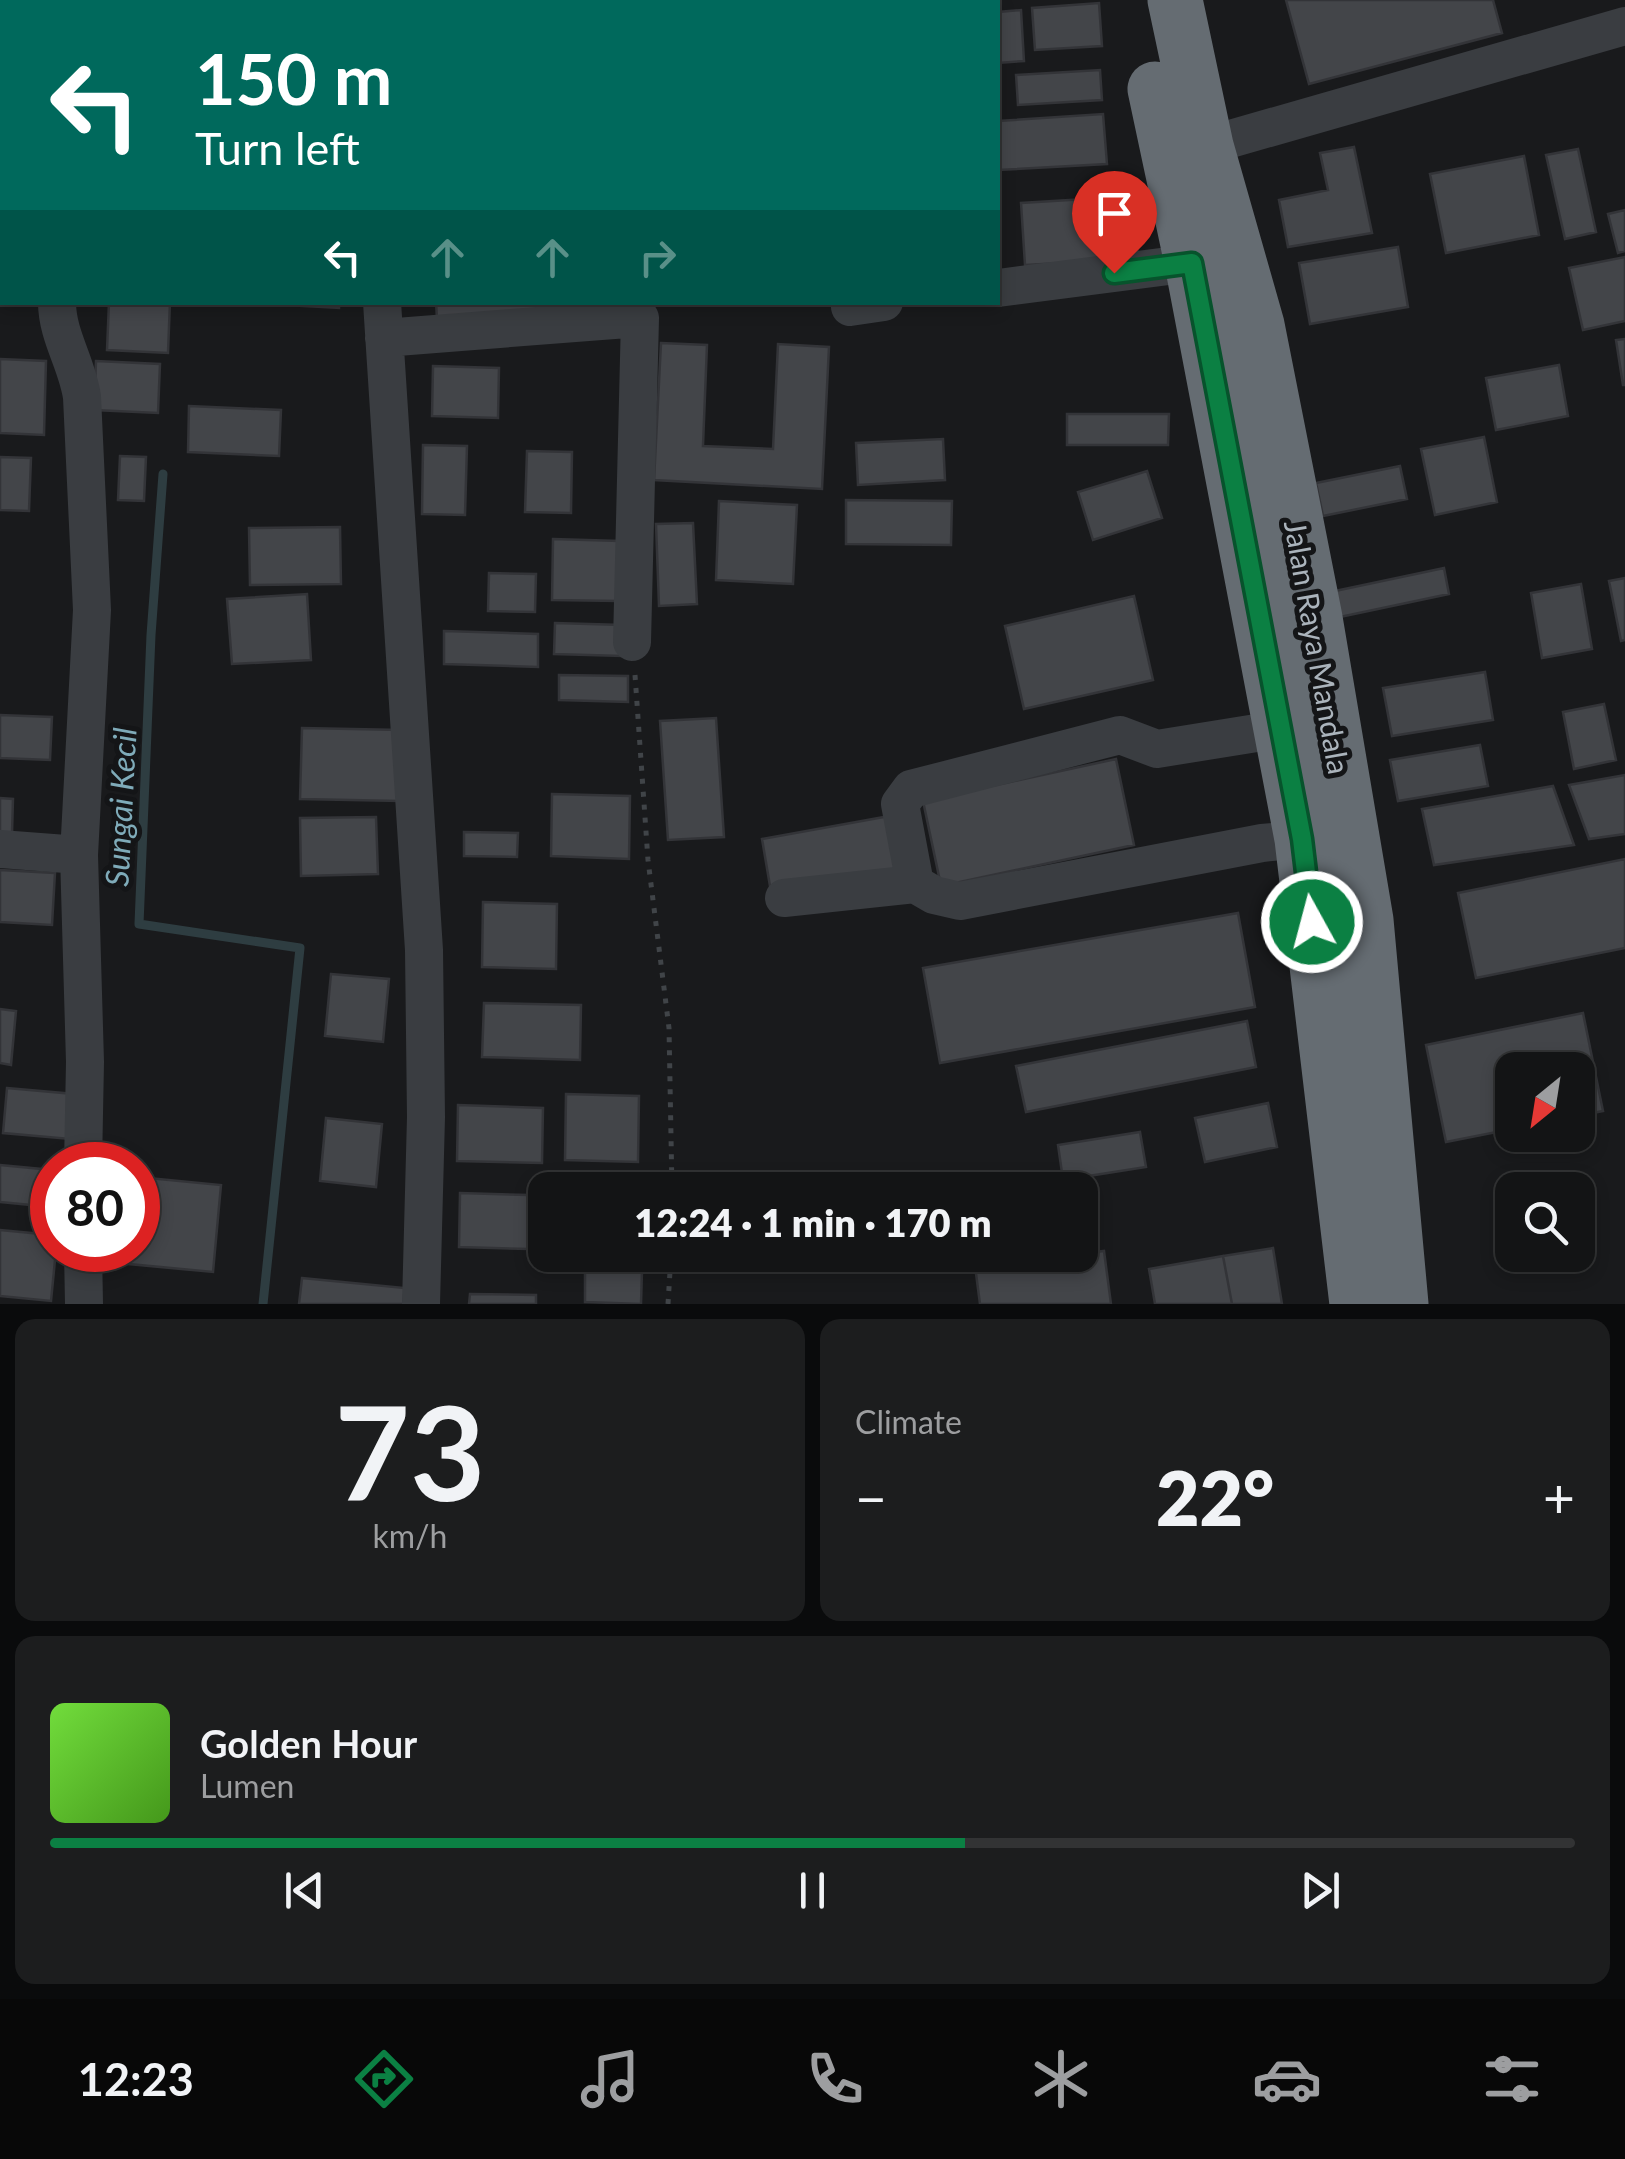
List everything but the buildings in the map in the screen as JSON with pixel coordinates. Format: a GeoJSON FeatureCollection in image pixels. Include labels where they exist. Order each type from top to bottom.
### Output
{"type":"FeatureCollection","features":[{"type":"Feature","properties":{"kind":"highway","name":"Jalan Raya Mandala"},"geometry":{"type":"LineString","coordinates":[[1138,0],[1302,839],[1357,1304]]}},
{"type":"Feature","properties":{"kind":"highway","name":"Jalan Raya Mandala"},"geometry":{"type":"LineString","coordinates":[[1175,0],[1206,146],[1256,324],[1315,618],[1366,920],[1401,1304]]}},
{"type":"Feature","properties":{"kind":"highway"},"geometry":{"type":"LineString","coordinates":[[1312,922],[1366,920]]}},
{"type":"Feature","properties":{"kind":"street"},"geometry":{"type":"LineString","coordinates":[[1206,146],[1625,26]]}},
{"type":"Feature","properties":{"kind":"street"},"geometry":{"type":"LineString","coordinates":[[1000,288],[1192,263]]}},
{"type":"Feature","properties":{"kind":"street"},"geometry":{"type":"LineString","coordinates":[[57,305],[57,321],[78,368],[82,397],[92,610],[79,855],[83,1142]]}},
{"type":"Feature","properties":{"kind":"street"},"geometry":{"type":"LineString","coordinates":[[421,1304],[426,1117],[424,950],[383,320],[640,318],[632,642]]}},
{"type":"Feature","properties":{"kind":"street"},"geometry":{"type":"LineString","coordinates":[[915,884],[900,804],[911,789],[1120,736],[1158,748],[1281,729]]}},
{"type":"Feature","properties":{"kind":"street"},"geometry":{"type":"LineString","coordinates":[[784,898],[915,884],[934,895],[960,901],[1262,843],[1302,839]]}},
{"type":"Feature","properties":{"kind":"street"},"geometry":{"type":"LineString","coordinates":[[0,848],[79,855]]}},
{"type":"Feature","properties":{"kind":"street"},"geometry":{"type":"LineString","coordinates":[[83,1272],[84,1304]]}},
{"type":"Feature","properties":{"kind":"path"},"geometry":{"type":"LineString","coordinates":[[632,642],[648,860],[669,1028],[672,1172]]}},
{"type":"Feature","properties":{"kind":"path"},"geometry":{"type":"LineString","coordinates":[[668,1304],[670,1272]]}},
{"type":"Feature","properties":{"kind":"waterway","name":"Sungai Kecil"},"geometry":{"type":"LineString","coordinates":[[163,474],[151,635],[139,924],[300,948],[263,1304]]}},
{"type":"Feature","properties":{"kind":"route"},"geometry":{"type":"LineString","coordinates":[[1114,273],[1192,263],[1302,839],[1312,922]]}}]}
